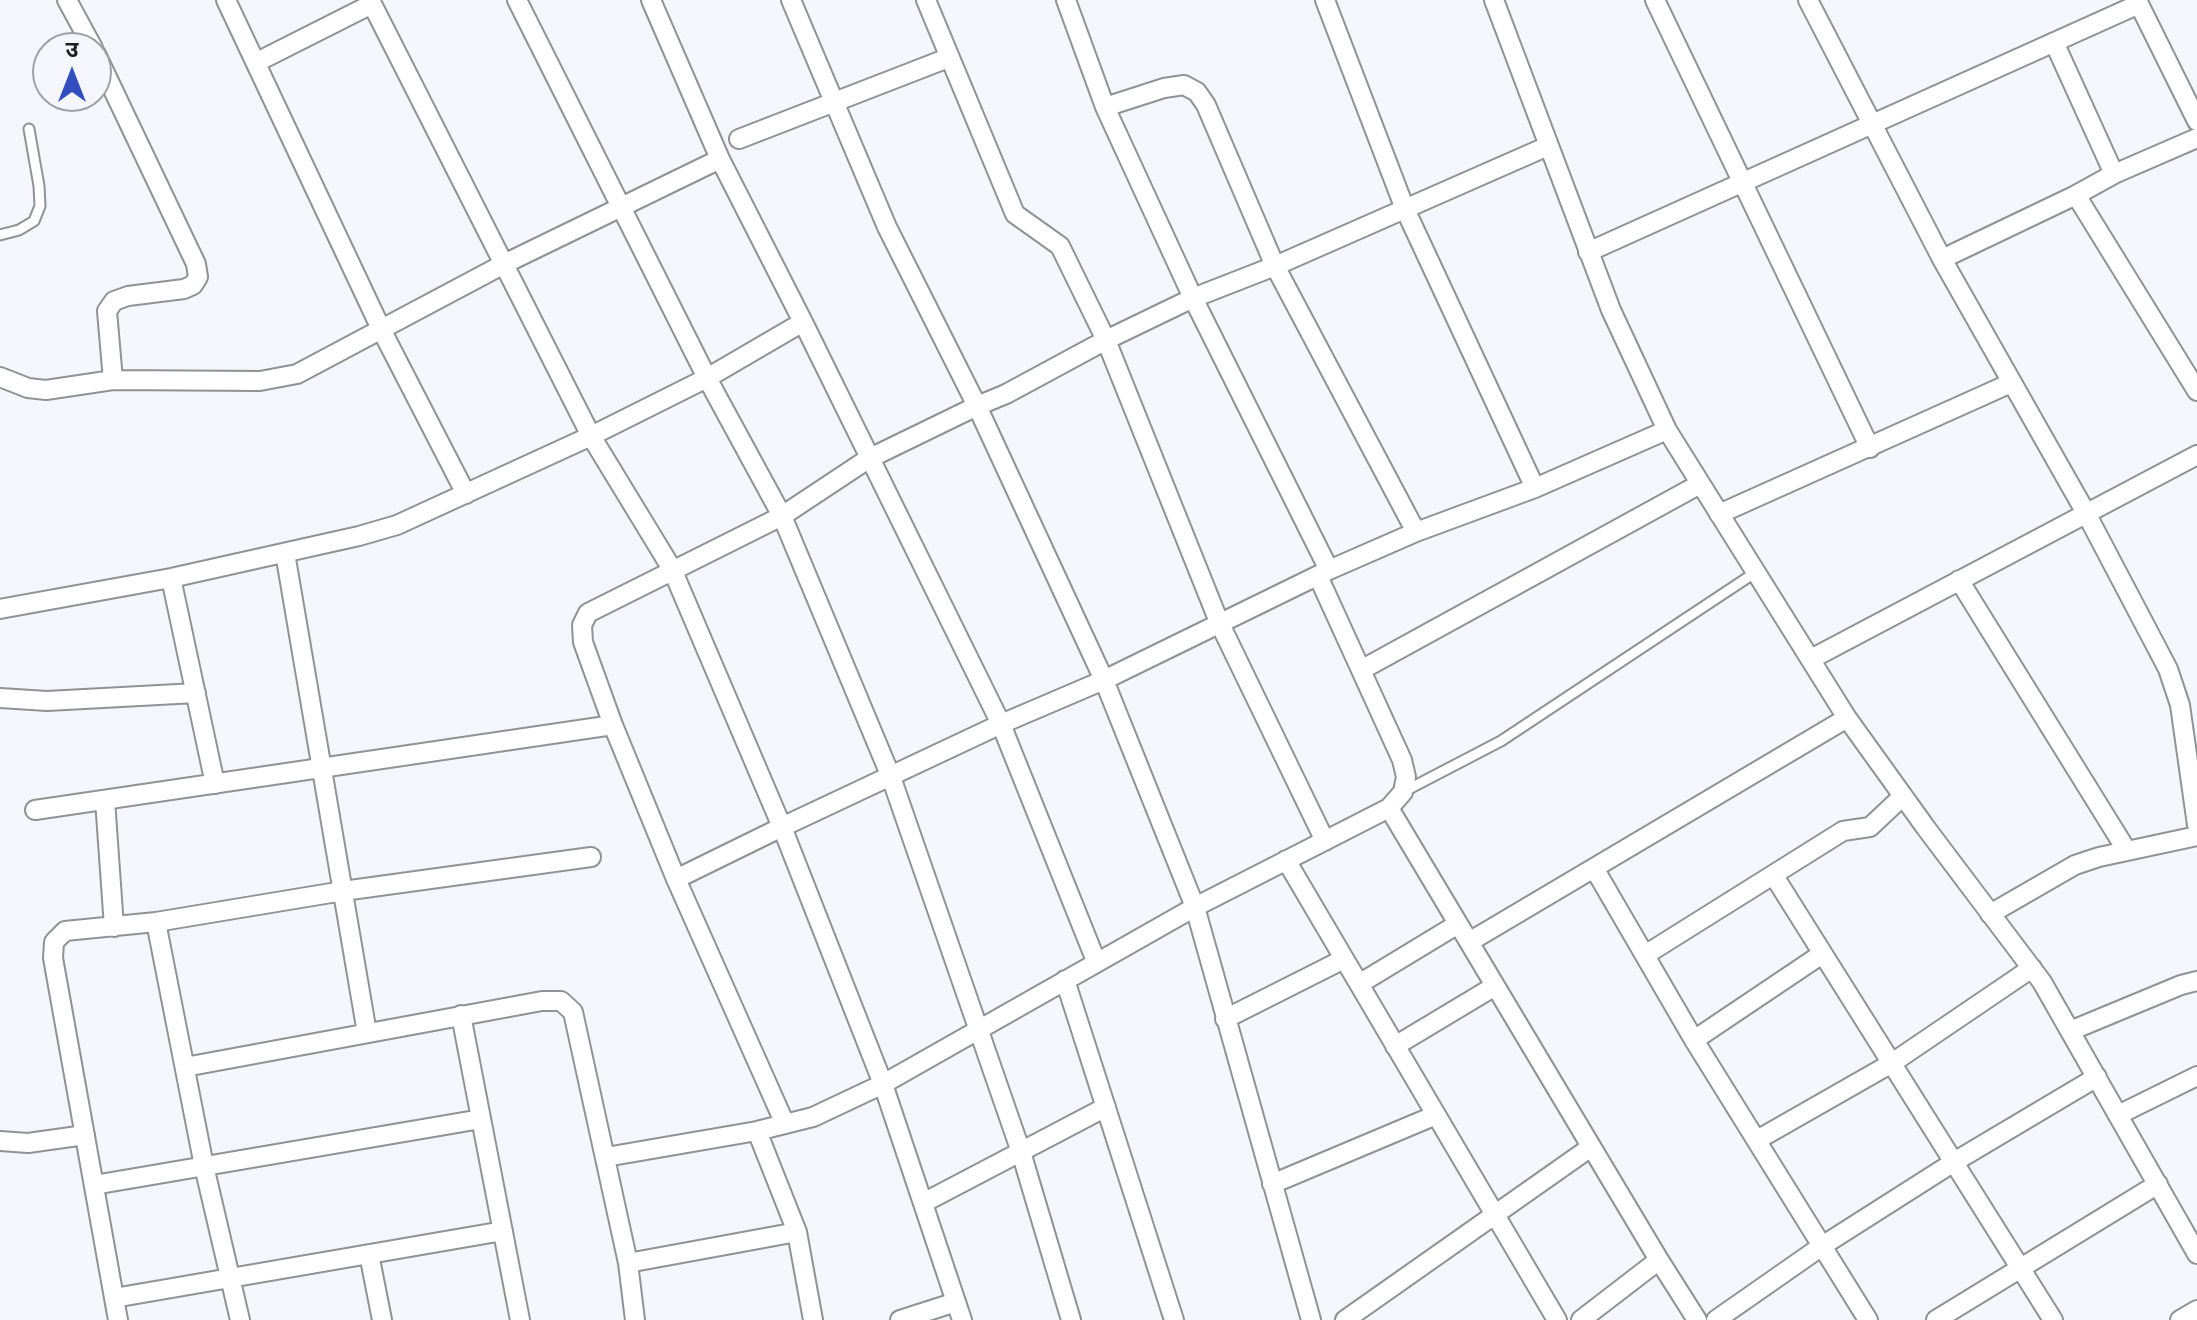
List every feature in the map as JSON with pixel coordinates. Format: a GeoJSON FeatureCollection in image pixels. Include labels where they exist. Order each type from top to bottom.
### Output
{"type":"FeatureCollection","features":[{"type":"Feature","properties":{"kind":"street"},"geometry":{"type":"LineString","coordinates":[[67,0],[84,32]]}},
{"type":"Feature","properties":{"kind":"street"},"geometry":{"type":"LineString","coordinates":[[226,0],[382,331],[466,494]]}},
{"type":"Feature","properties":{"kind":"street"},"geometry":{"type":"LineString","coordinates":[[517,0],[707,378],[782,516],[891,777],[1021,1152],[1071,1320]]}},
{"type":"Feature","properties":{"kind":"street"},"geometry":{"type":"LineString","coordinates":[[651,0],[720,159],[1001,724],[1096,961]]}},
{"type":"Feature","properties":{"kind":"street"},"geometry":{"type":"LineString","coordinates":[[791,0],[887,227],[977,406],[1104,680],[1195,907],[1311,1320]]}},
{"type":"Feature","properties":{"kind":"street"},"geometry":{"type":"LineString","coordinates":[[926,0],[1015,214],[1060,246],[1106,340],[1219,622],[1325,841]]}},
{"type":"Feature","properties":{"kind":"street"},"geometry":{"type":"LineString","coordinates":[[606,1157],[757,1131],[813,1117],[883,1084],[1195,907],[1389,808],[1403,792],[1406,777],[1402,760],[1361,670],[1324,573],[1105,107],[1066,0]]}},
{"type":"Feature","properties":{"kind":"street"},"geometry":{"type":"LineString","coordinates":[[1325,0],[1405,209],[1535,488]]}},
{"type":"Feature","properties":{"kind":"street"},"geometry":{"type":"LineString","coordinates":[[1655,0],[1870,448]]}},
{"type":"Feature","properties":{"kind":"street"},"geometry":{"type":"LineString","coordinates":[[1808,0],[1942,259],[2086,513],[2168,669],[2180,705],[2197,825]]}},
{"type":"Feature","properties":{"kind":"street"},"geometry":{"type":"LineString","coordinates":[[257,62],[371,2],[591,436],[672,569],[782,827],[883,1084],[959,1311],[900,1320]]}},
{"type":"Feature","properties":{"kind":"street"},"geometry":{"type":"LineString","coordinates":[[1499,2],[1588,252],[1611,310],[1667,430],[1847,718],[2032,968],[2197,1254]]}},
{"type":"Feature","properties":{"kind":"street"},"geometry":{"type":"LineString","coordinates":[[1588,252],[2138,2],[2197,121]]}},
{"type":"Feature","properties":{"kind":"street"},"geometry":{"type":"LineString","coordinates":[[2054,42],[2114,174]]}},
{"type":"Feature","properties":{"kind":"street"},"geometry":{"type":"LineString","coordinates":[[739,139],[948,58]]}},
{"type":"Feature","properties":{"kind":"street"},"geometry":{"type":"LineString","coordinates":[[1105,107],[1164,88],[1184,85],[1197,92],[1206,105],[1275,266],[1416,532]]}},
{"type":"Feature","properties":{"kind":"street"},"geometry":{"type":"LineString","coordinates":[[112,88],[196,264],[198,277],[193,285],[184,289],[128,296],[114,301],[107,311],[113,380]]}},
{"type":"Feature","properties":{"kind":"street"},"geometry":{"type":"LineString","coordinates":[[1942,259],[2114,174],[2197,138]]}},
{"type":"Feature","properties":{"kind":"street"},"geometry":{"type":"LineString","coordinates":[[785,1124],[676,879],[613,725],[583,642],[582,625],[588,613],[782,516],[868,459],[1006,394],[1106,340],[1193,298],[1275,266],[1548,146]]}},
{"type":"Feature","properties":{"kind":"street"},"geometry":{"type":"LineString","coordinates":[[0,377],[28,388],[46,390],[113,380],[260,381],[297,374],[504,264],[720,159]]}},
{"type":"Feature","properties":{"kind":"street"},"geometry":{"type":"LineString","coordinates":[[2076,195],[2197,391]]}},
{"type":"Feature","properties":{"kind":"street"},"geometry":{"type":"LineString","coordinates":[[0,609],[171,578],[397,525],[591,436],[707,378],[803,322]]}},
{"type":"Feature","properties":{"kind":"street"},"geometry":{"type":"LineString","coordinates":[[1719,514],[2011,383]]}},
{"type":"Feature","properties":{"kind":"street"},"geometry":{"type":"LineString","coordinates":[[676,879],[1001,724],[1104,680],[1324,573],[1416,532],[1535,488],[1667,430]]}},
{"type":"Feature","properties":{"kind":"street"},"geometry":{"type":"LineString","coordinates":[[1811,659],[2197,455]]}},
{"type":"Feature","properties":{"kind":"street"},"geometry":{"type":"LineString","coordinates":[[1361,670],[1700,484]]}},
{"type":"Feature","properties":{"kind":"street"},"geometry":{"type":"LineString","coordinates":[[285,553],[367,1033]]}},
{"type":"Feature","properties":{"kind":"street"},"geometry":{"type":"LineString","coordinates":[[171,578],[215,784]]}},
{"type":"Feature","properties":{"kind":"street"},"geometry":{"type":"LineString","coordinates":[[1959,580],[2127,851]]}},
{"type":"Feature","properties":{"kind":"street"},"geometry":{"type":"LineString","coordinates":[[0,698],[47,701],[196,693]]}},
{"type":"Feature","properties":{"kind":"street"},"geometry":{"type":"LineString","coordinates":[[1469,942],[1847,718]]}},
{"type":"Feature","properties":{"kind":"street"},"geometry":{"type":"LineString","coordinates":[[35,810],[613,725]]}},
{"type":"Feature","properties":{"kind":"street"},"geometry":{"type":"LineString","coordinates":[[1645,955],[1843,831],[1870,827],[1903,796]]}},
{"type":"Feature","properties":{"kind":"street"},"geometry":{"type":"LineString","coordinates":[[105,800],[114,927]]}},
{"type":"Feature","properties":{"kind":"street"},"geometry":{"type":"LineString","coordinates":[[1389,808],[1697,1320]]}},
{"type":"Feature","properties":{"kind":"street"},"geometry":{"type":"LineString","coordinates":[[1990,914],[2075,865],[2197,836]]}},
{"type":"Feature","properties":{"kind":"street"},"geometry":{"type":"LineString","coordinates":[[118,1320],[53,958],[54,942],[65,931],[156,922],[343,891],[591,857]]}},
{"type":"Feature","properties":{"kind":"street"},"geometry":{"type":"LineString","coordinates":[[1286,860],[1557,1320]]}},
{"type":"Feature","properties":{"kind":"street"},"geometry":{"type":"LineString","coordinates":[[1594,868],[1694,1040],[1868,1320]]}},
{"type":"Feature","properties":{"kind":"street"},"geometry":{"type":"LineString","coordinates":[[1774,876],[2053,1320]]}},
{"type":"Feature","properties":{"kind":"street"},"geometry":{"type":"LineString","coordinates":[[156,922],[204,1166],[240,1320]]}},
{"type":"Feature","properties":{"kind":"street"},"geometry":{"type":"LineString","coordinates":[[1359,984],[1458,924]]}},
{"type":"Feature","properties":{"kind":"street"},"geometry":{"type":"LineString","coordinates":[[1694,1040],[1822,954]]}},
{"type":"Feature","properties":{"kind":"street"},"geometry":{"type":"LineString","coordinates":[[1225,1019],[1344,959]]}},
{"type":"Feature","properties":{"kind":"street"},"geometry":{"type":"LineString","coordinates":[[1757,1140],[1892,1063],[2032,968]]}},
{"type":"Feature","properties":{"kind":"street"},"geometry":{"type":"LineString","coordinates":[[1065,980],[1174,1320]]}},
{"type":"Feature","properties":{"kind":"street"},"geometry":{"type":"LineString","coordinates":[[2070,1031],[2197,981]]}},
{"type":"Feature","properties":{"kind":"street"},"geometry":{"type":"LineString","coordinates":[[1395,1046],[1495,986]]}},
{"type":"Feature","properties":{"kind":"street"},"geometry":{"type":"LineString","coordinates":[[185,1067],[461,1015],[542,1001],[561,1001],[573,1012],[628,1263],[635,1320]]}},
{"type":"Feature","properties":{"kind":"street"},"geometry":{"type":"LineString","coordinates":[[461,1015],[520,1320]]}},
{"type":"Feature","properties":{"kind":"street"},"geometry":{"type":"LineString","coordinates":[[2118,1115],[2197,1076]]}},
{"type":"Feature","properties":{"kind":"street"},"geometry":{"type":"LineString","coordinates":[[1716,1320],[1822,1246],[1954,1162],[2097,1077]]}},
{"type":"Feature","properties":{"kind":"street"},"geometry":{"type":"LineString","coordinates":[[923,1203],[1106,1107]]}},
{"type":"Feature","properties":{"kind":"street"},"geometry":{"type":"LineString","coordinates":[[1272,1184],[1436,1115]]}},
{"type":"Feature","properties":{"kind":"street"},"geometry":{"type":"LineString","coordinates":[[94,1185],[481,1119]]}},
{"type":"Feature","properties":{"kind":"street"},"geometry":{"type":"LineString","coordinates":[[757,1131],[797,1232],[813,1320]]}},
{"type":"Feature","properties":{"kind":"street"},"geometry":{"type":"LineString","coordinates":[[0,1141],[28,1143],[85,1135]]}},
{"type":"Feature","properties":{"kind":"street"},"geometry":{"type":"LineString","coordinates":[[1345,1320],[1591,1147]]}},
{"type":"Feature","properties":{"kind":"street"},"geometry":{"type":"LineString","coordinates":[[1936,1320],[2158,1184]]}},
{"type":"Feature","properties":{"kind":"street"},"geometry":{"type":"LineString","coordinates":[[114,1298],[503,1231]]}},
{"type":"Feature","properties":{"kind":"street"},"geometry":{"type":"LineString","coordinates":[[628,1263],[797,1232]]}},
{"type":"Feature","properties":{"kind":"street"},"geometry":{"type":"LineString","coordinates":[[369,1254],[382,1320]]}},
{"type":"Feature","properties":{"kind":"street"},"geometry":{"type":"LineString","coordinates":[[1581,1320],[1659,1260]]}},
{"type":"Feature","properties":{"kind":"street"},"geometry":{"type":"LineString","coordinates":[[2180,1320],[2197,1310]]}},
{"type":"Feature","properties":{"kind":"lane"},"geometry":{"type":"LineString","coordinates":[[0,235],[19,230],[34,221],[40,206],[29,129]]}},
{"type":"Feature","properties":{"kind":"lane"},"geometry":{"type":"LineString","coordinates":[[1403,792],[1501,741],[1756,572]]}}]}
